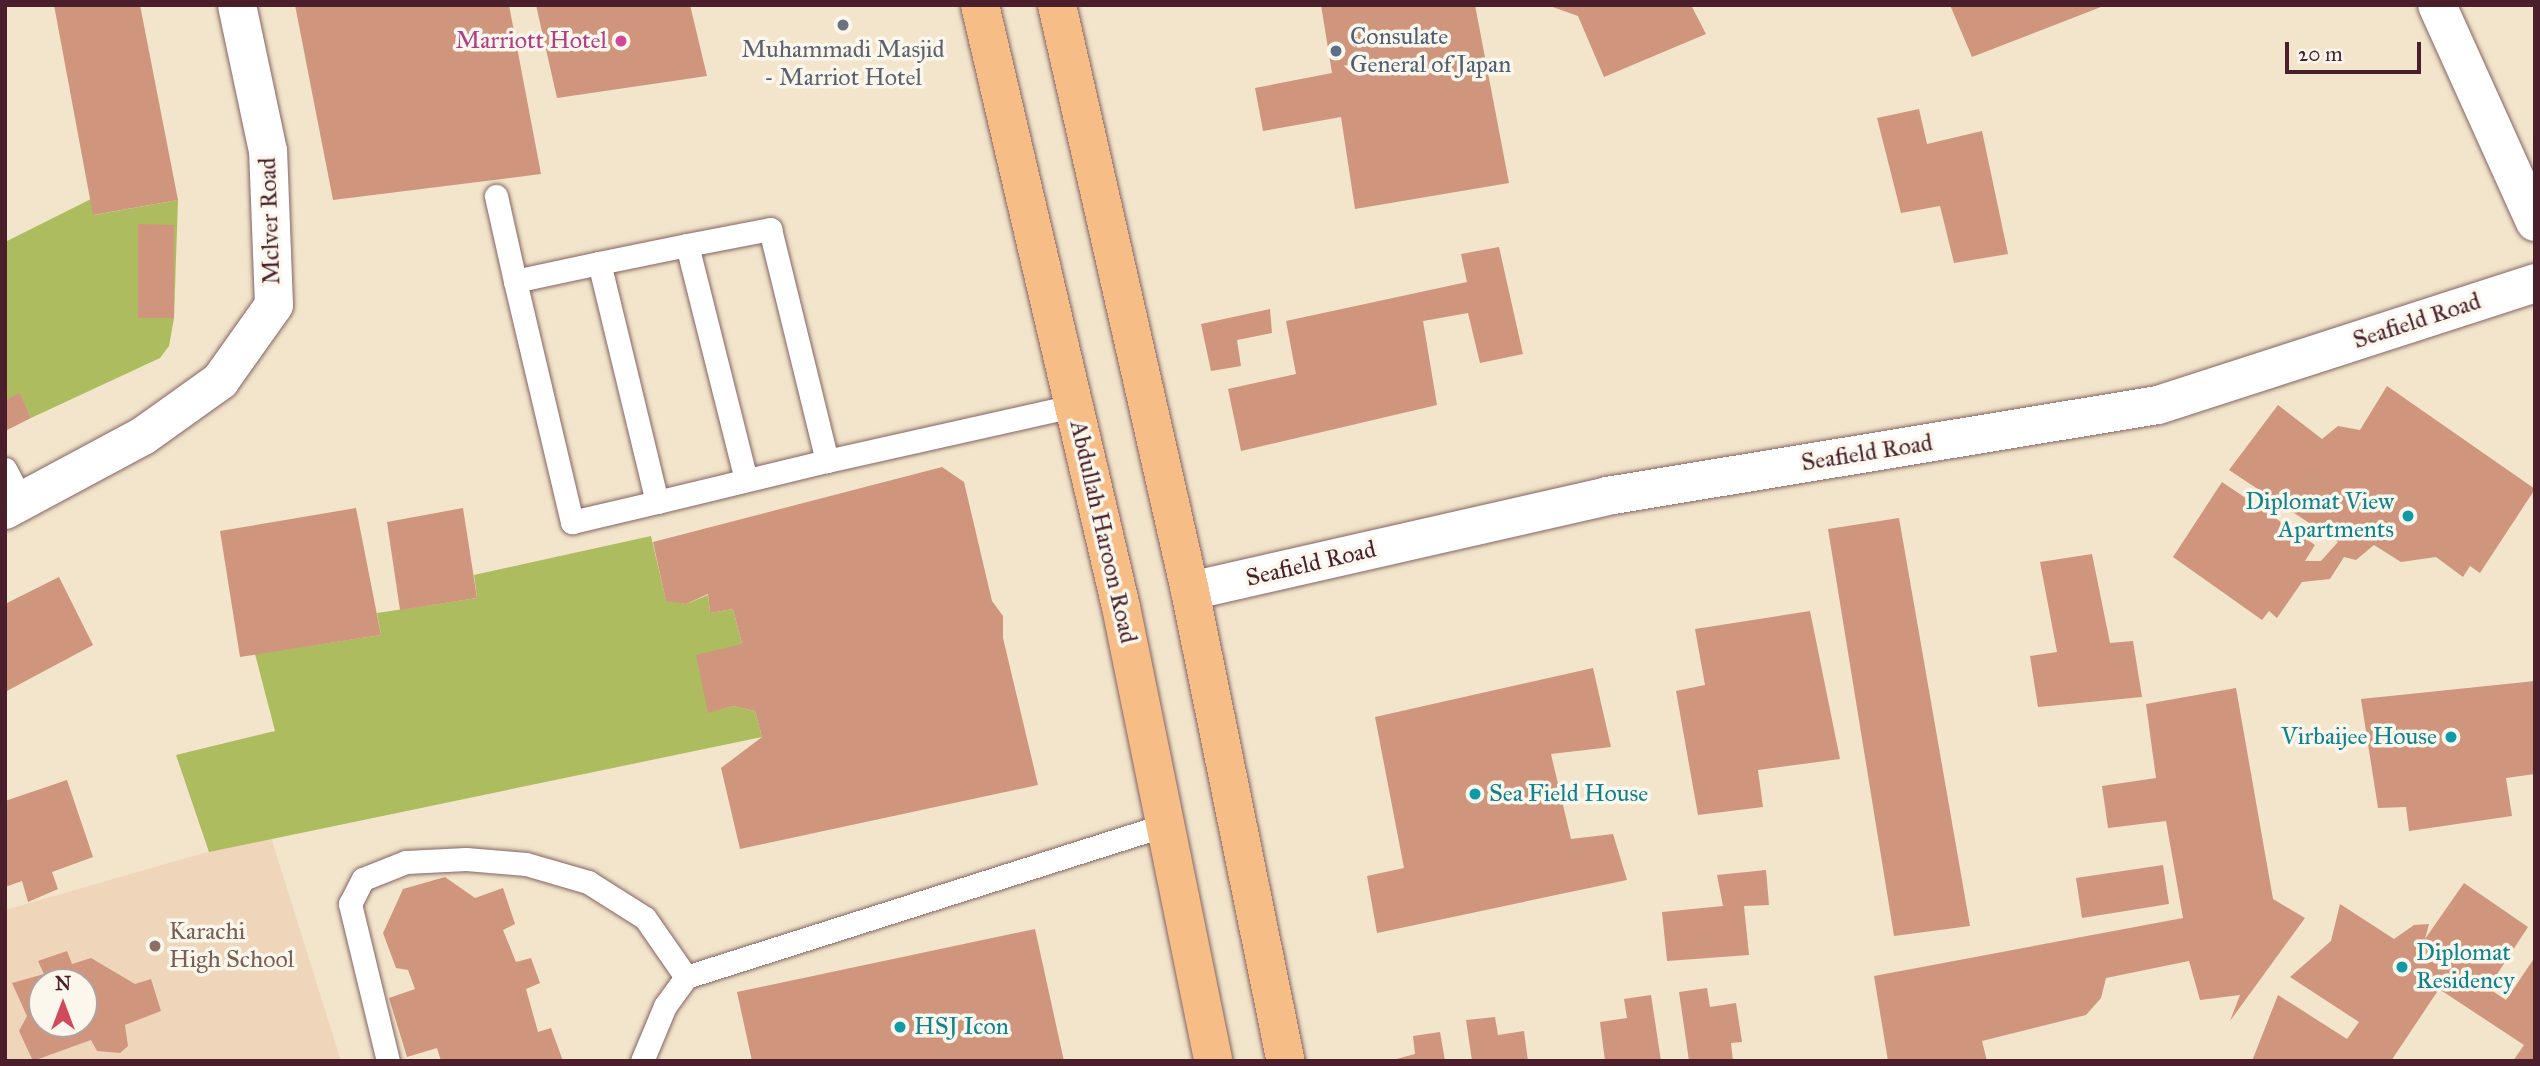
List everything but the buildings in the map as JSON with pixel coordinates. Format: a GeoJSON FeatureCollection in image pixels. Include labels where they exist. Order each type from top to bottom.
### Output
{"type":"FeatureCollection","features":[{"type":"Feature","properties":{"kind":"main road","name":"Abdullah Haroon Road"},"geometry":{"type":"LineString","coordinates":[[980,5],[1121,607],[1213,1061]]}},
{"type":"Feature","properties":{"kind":"main road"},"geometry":{"type":"LineString","coordinates":[[1057,5],[1190,592],[1286,1061]]}},
{"type":"Feature","properties":{"kind":"street","name":"Mclver Road"},"geometry":{"type":"LineString","coordinates":[[11,493],[143,436],[220,381],[274,305],[268,151],[237,5]]}},
{"type":"Feature","properties":{"kind":"street"},"geometry":{"type":"LineString","coordinates":[[2437,5],[2535,222]]}},
{"type":"Feature","properties":{"kind":"street","name":"Seafield Road"},"geometry":{"type":"LineString","coordinates":[[1190,592],[1607,496],[2158,405],[2535,283]]}},
{"type":"Feature","properties":{"kind":"lane"},"geometry":{"type":"LineString","coordinates":[[496,196],[572,522],[1074,406]]}},
{"type":"Feature","properties":{"kind":"lane"},"geometry":{"type":"LineString","coordinates":[[514,281],[770,229],[827,461]]}},
{"type":"Feature","properties":{"kind":"lane"},"geometry":{"type":"LineString","coordinates":[[687,245],[746,480]]}},
{"type":"Feature","properties":{"kind":"lane"},"geometry":{"type":"LineString","coordinates":[[599,263],[657,502]]}},
{"type":"Feature","properties":{"kind":"lane"},"geometry":{"type":"LineString","coordinates":[[642,1061],[665,1006],[686,976],[1165,825]]}},
{"type":"Feature","properties":{"kind":"lane"},"geometry":{"type":"LineString","coordinates":[[388,1061],[349,904],[363,879],[406,862],[466,859],[526,864],[588,882],[645,918],[686,976]]}},
{"type":"Feature","properties":{"kind":"shaded area","name":"Karachi High School"},"geometry":{"type":"Polygon","coordinates":[[[270,834],[341,1061],[5,1061],[5,910],[270,834]]]}},
{"type":"Feature","properties":{"kind":"green space"},"geometry":{"type":"Polygon","coordinates":[[[91,199],[94,215],[178,200],[174,318],[169,346],[160,358],[31,418],[20,394],[5,400],[5,242],[91,199]]]}},
{"type":"Feature","properties":{"kind":"green space"},"geometry":{"type":"Polygon","coordinates":[[[651,536],[666,600],[686,604],[708,595],[710,613],[733,609],[742,644],[709,712],[733,706],[755,711],[762,737],[209,852],[176,755],[275,731],[255,654],[381,635],[377,613],[477,598],[474,575],[651,536]]]}},
{"type":"Feature","properties":{"kind":"place","name":"Muhammadi Masjid - Marriot Hotel"},"geometry":{"type":"Point","coordinates":[843,25]}},
{"type":"Feature","properties":{"kind":"place","name":"Marriott Hotel"},"geometry":{"type":"Point","coordinates":[621,41]}},
{"type":"Feature","properties":{"kind":"place","name":"Consulate General of Japan"},"geometry":{"type":"Point","coordinates":[1336,51]}},
{"type":"Feature","properties":{"kind":"place","name":"Diplomat View Apartments"},"geometry":{"type":"Point","coordinates":[2408,516]}},
{"type":"Feature","properties":{"kind":"place","name":"Virbaijee House"},"geometry":{"type":"Point","coordinates":[2451,737]}},
{"type":"Feature","properties":{"kind":"place","name":"Sea Field House"},"geometry":{"type":"Point","coordinates":[1475,794]}},
{"type":"Feature","properties":{"kind":"place","name":"Karachi High School"},"geometry":{"type":"Point","coordinates":[155,946]}},
{"type":"Feature","properties":{"kind":"place","name":"Diplomat Residency"},"geometry":{"type":"Point","coordinates":[2402,967]}},
{"type":"Feature","properties":{"kind":"place","name":"HSJ Icon"},"geometry":{"type":"Point","coordinates":[900,1027]}}]}
